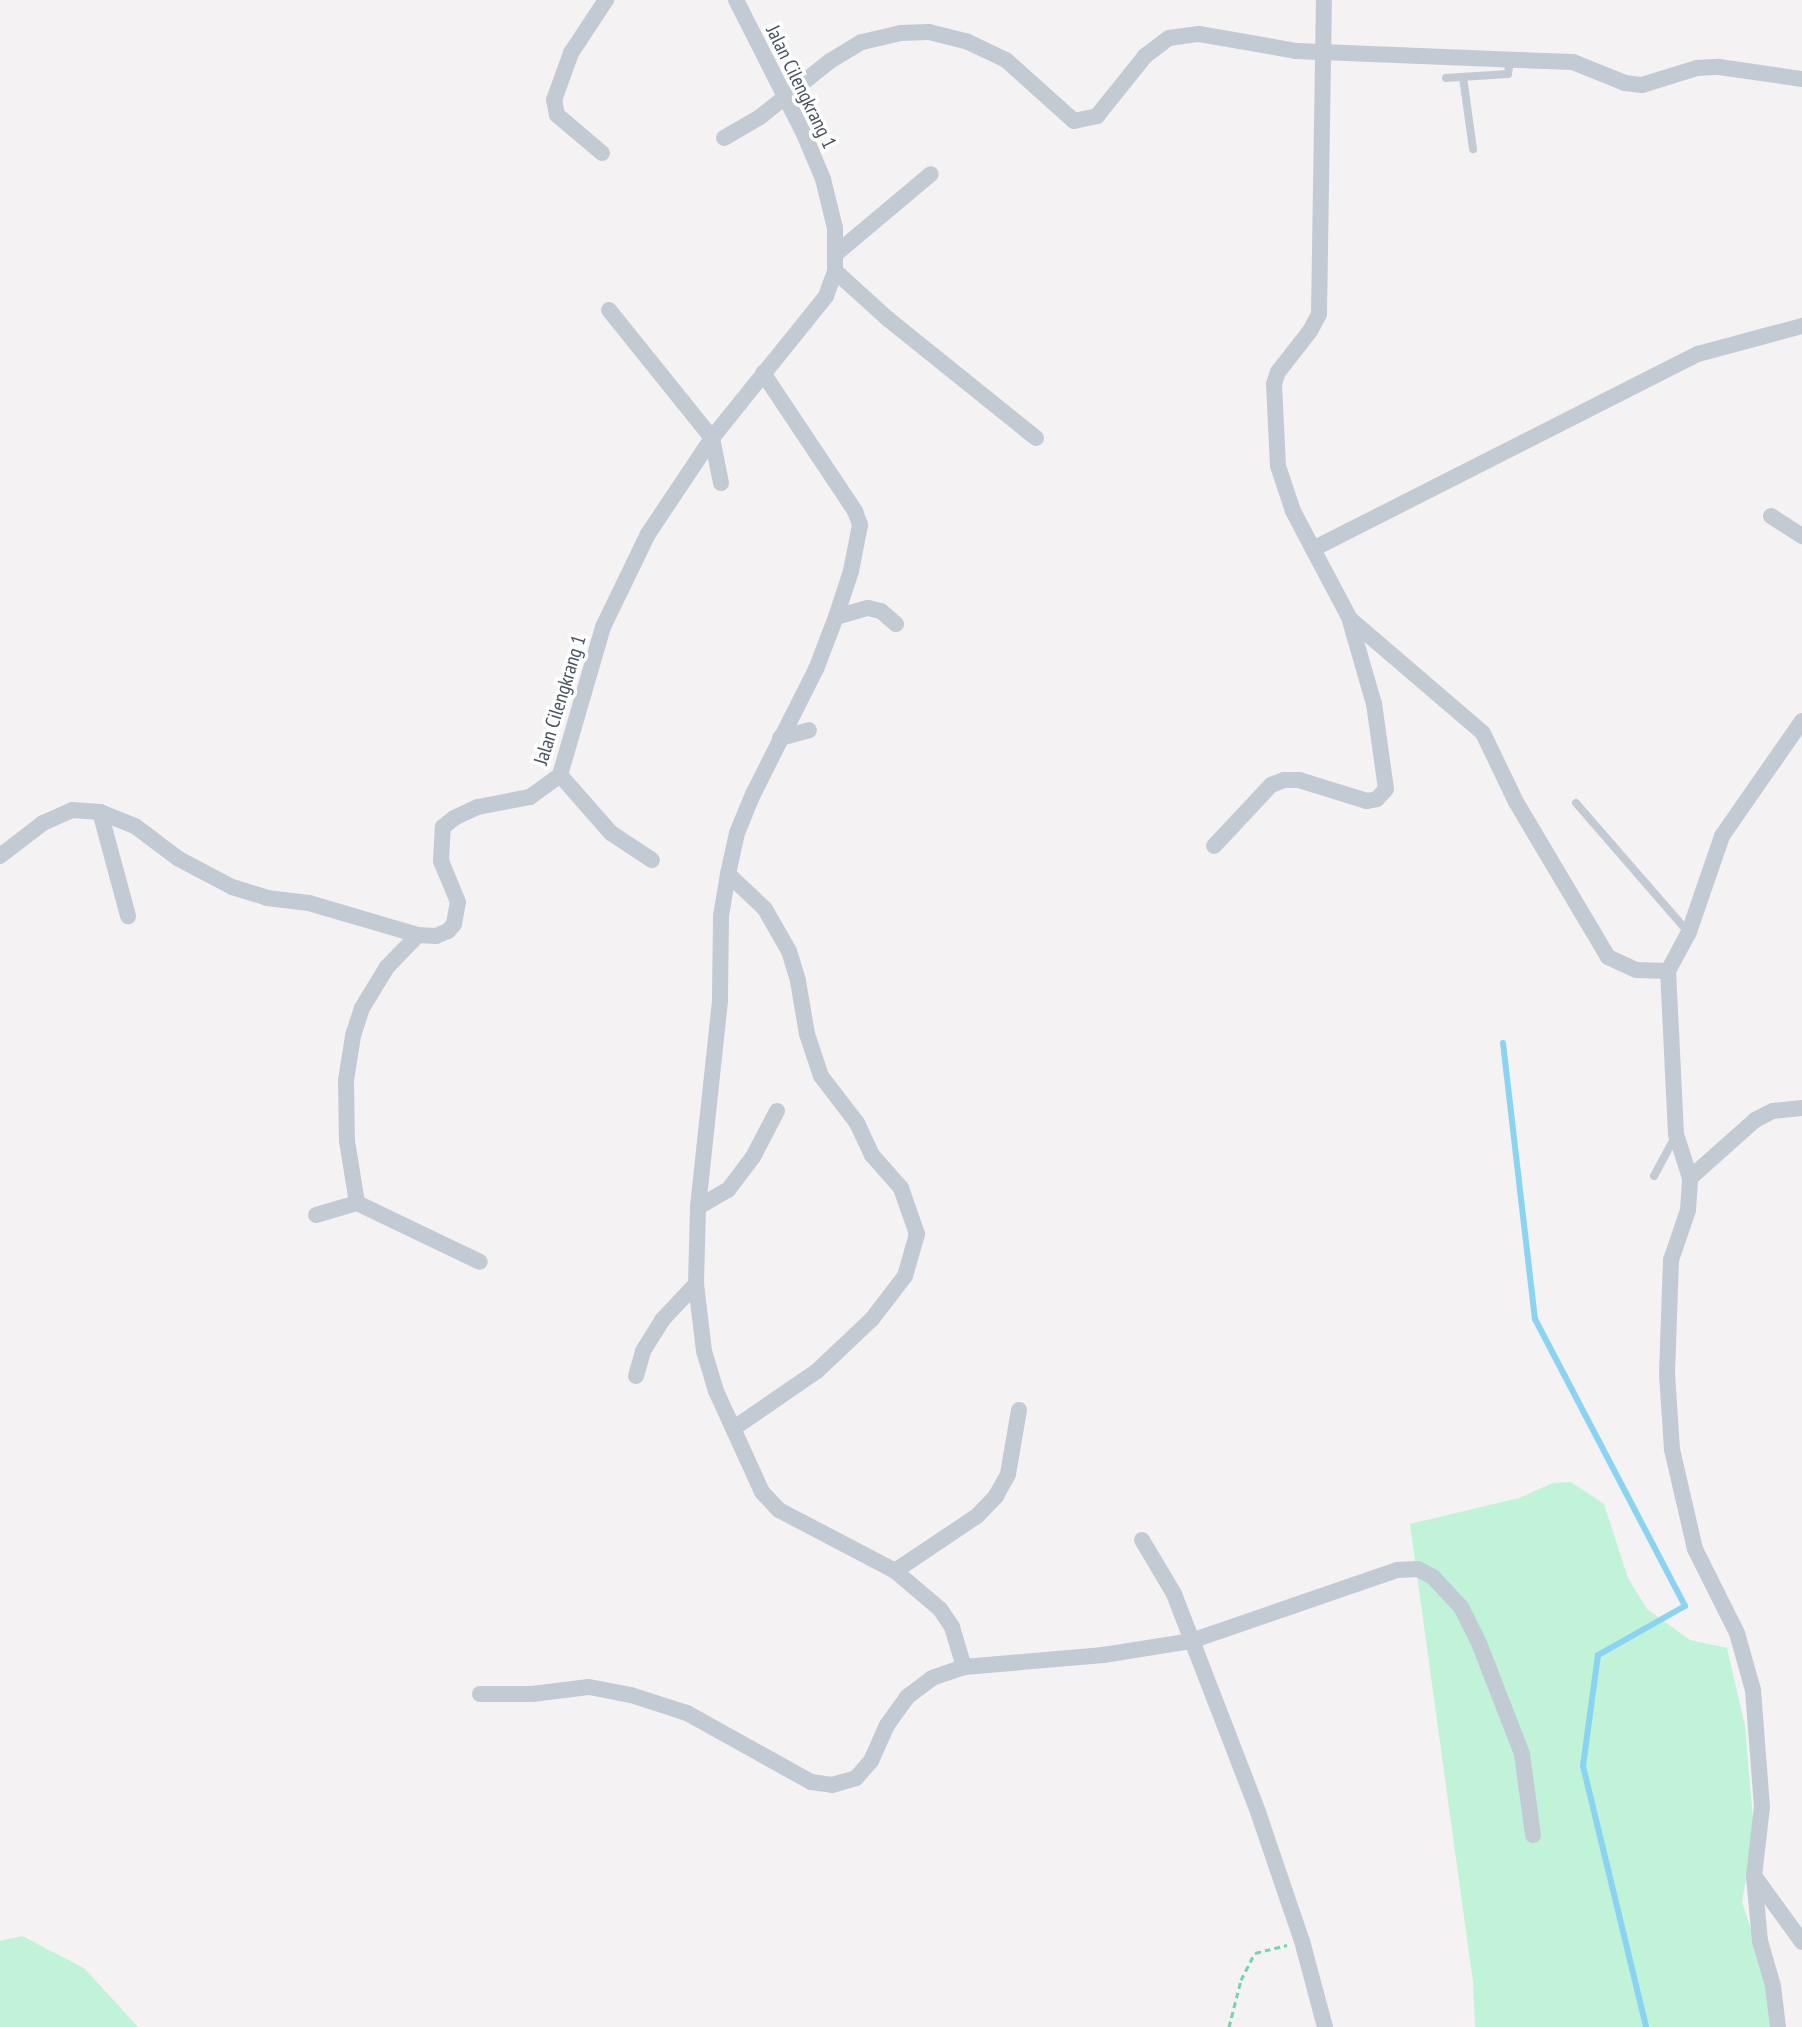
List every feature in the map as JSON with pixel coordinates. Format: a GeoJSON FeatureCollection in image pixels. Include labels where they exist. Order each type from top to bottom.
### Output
{"type":"FeatureCollection","features":[{"type":"Feature","properties":{"kind":"street"},"geometry":{"type":"LineString","coordinates":[[602,153],[557,115],[554,100],[571,53],[606,0]]}},
{"type":"Feature","properties":{"kind":"street","name":"Jalan Cilengkrang 1"},"geometry":{"type":"LineString","coordinates":[[418,935],[436,936],[448,931],[457,913],[458,902],[441,861],[443,827],[478,807],[530,797],[560,775],[603,627],[648,534],[712,438],[826,296],[835,271],[838,252],[823,179],[736,0]]}},
{"type":"Feature","properties":{"kind":"street"},"geometry":{"type":"LineString","coordinates":[[1214,846],[1271,785],[1284,780],[1299,780],[1367,801],[1377,799],[1386,789],[1374,704],[1350,619],[1293,511],[1278,466],[1274,384],[1278,372],[1310,331],[1319,314],[1326,52],[1324,0]]}},
{"type":"Feature","properties":{"kind":"street"},"geometry":{"type":"LineString","coordinates":[[724,138],[760,117],[830,61],[862,42],[901,33],[929,32],[966,41],[1006,60],[1074,121],[1097,116],[1145,56],[1169,38],[1199,34],[1296,51],[1573,62],[1625,83],[1642,85],[1697,68],[1719,67],[1802,79]]}},
{"type":"Feature","properties":{"kind":"street"},"geometry":{"type":"LineString","coordinates":[[838,252],[931,174]]}},
{"type":"Feature","properties":{"kind":"street"},"geometry":{"type":"LineString","coordinates":[[835,271],[888,319],[1036,438]]}},
{"type":"Feature","properties":{"kind":"street"},"geometry":{"type":"LineString","coordinates":[[609,310],[712,438],[721,483]]}},
{"type":"Feature","properties":{"kind":"street"},"geometry":{"type":"LineString","coordinates":[[1313,549],[1698,354],[1802,326]]}},
{"type":"Feature","properties":{"kind":"street"},"geometry":{"type":"LineString","coordinates":[[763,373],[855,511],[860,525],[851,571],[836,617],[816,669],[780,738],[737,833],[728,874],[721,916],[720,1001],[698,1207],[696,1284],[704,1351],[716,1391],[762,1492],[779,1510],[895,1571],[940,1609],[952,1627],[964,1667]]}},
{"type":"Feature","properties":{"kind":"street"},"geometry":{"type":"LineString","coordinates":[[1771,516],[1802,536]]}},
{"type":"Feature","properties":{"kind":"street"},"geometry":{"type":"LineString","coordinates":[[836,617],[868,608],[881,611],[896,624]]}},
{"type":"Feature","properties":{"kind":"street"},"geometry":{"type":"LineString","coordinates":[[1350,619],[1483,733],[1516,802],[1608,957],[1636,970],[1668,971]]}},
{"type":"Feature","properties":{"kind":"street"},"geometry":{"type":"LineString","coordinates":[[1778,2027],[1773,1986],[1760,1941],[1754,1876],[1762,1807],[1753,1690],[1737,1633],[1695,1549],[1672,1449],[1667,1374],[1671,1260],[1688,1210],[1690,1178],[1676,1134],[1668,971],[1689,932],[1722,836],[1802,721]]}},
{"type":"Feature","properties":{"kind":"street"},"geometry":{"type":"LineString","coordinates":[[780,738],[809,730]]}},
{"type":"Feature","properties":{"kind":"street"},"geometry":{"type":"LineString","coordinates":[[560,775],[611,833],[652,860]]}},
{"type":"Feature","properties":{"kind":"street"},"geometry":{"type":"LineString","coordinates":[[0,856],[43,823],[72,810],[100,812],[135,826],[179,859],[232,887],[267,898],[309,903],[418,935],[387,967],[362,1008],[353,1036],[346,1080],[347,1141],[357,1203]]}},
{"type":"Feature","properties":{"kind":"street"},"geometry":{"type":"LineString","coordinates":[[100,812],[128,916]]}},
{"type":"Feature","properties":{"kind":"street"},"geometry":{"type":"LineString","coordinates":[[728,874],[765,909],[789,951],[798,981],[807,1034],[821,1076],[857,1123],[872,1155],[901,1188],[917,1234],[905,1276],[872,1319],[817,1371],[734,1428]]}},
{"type":"Feature","properties":{"kind":"street"},"geometry":{"type":"LineString","coordinates":[[1690,1178],[1755,1120],[1773,1111],[1802,1108]]}},
{"type":"Feature","properties":{"kind":"street"},"geometry":{"type":"LineString","coordinates":[[698,1207],[728,1190],[753,1157],[777,1111]]}},
{"type":"Feature","properties":{"kind":"street"},"geometry":{"type":"LineString","coordinates":[[316,1215],[357,1203],[480,1262]]}},
{"type":"Feature","properties":{"kind":"street"},"geometry":{"type":"LineString","coordinates":[[636,1376],[643,1351],[662,1320],[696,1284]]}},
{"type":"Feature","properties":{"kind":"street"},"geometry":{"type":"LineString","coordinates":[[895,1571],[977,1516],[996,1496],[1008,1474],[1019,1410]]}},
{"type":"Feature","properties":{"kind":"street"},"geometry":{"type":"LineString","coordinates":[[1142,1540],[1174,1594],[1258,1812],[1302,1941],[1325,2027]]}},
{"type":"Feature","properties":{"kind":"street"},"geometry":{"type":"LineString","coordinates":[[480,1694],[532,1694],[589,1687],[631,1695],[687,1713],[811,1782],[832,1785],[856,1778],[907,1697],[932,1678],[964,1667],[1103,1655],[1191,1641],[1397,1570],[1418,1569],[1433,1577],[1461,1607],[1522,1754],[1533,1835]]}},
{"type":"Feature","properties":{"kind":"street"},"geometry":{"type":"LineString","coordinates":[[1754,1876],[1802,1942]]}},
{"type":"Feature","properties":{"kind":"lane"},"geometry":{"type":"LineString","coordinates":[[1446,78],[1508,74],[1510,59]]}},
{"type":"Feature","properties":{"kind":"lane"},"geometry":{"type":"LineString","coordinates":[[1463,77],[1473,149]]}},
{"type":"Feature","properties":{"kind":"lane"},"geometry":{"type":"LineString","coordinates":[[1576,803],[1689,932]]}},
{"type":"Feature","properties":{"kind":"lane"},"geometry":{"type":"LineString","coordinates":[[1654,1176],[1676,1134]]}},
{"type":"Feature","properties":{"kind":"path"},"geometry":{"type":"LineString","coordinates":[[1229,2027],[1241,1980],[1255,1953],[1302,1941]]}},
{"type":"Feature","properties":{"kind":"green space"},"geometry":{"type":"Polygon","coordinates":[[[1571,1482],[1604,1504],[1628,1578],[1647,1609],[1690,1640],[1727,1648],[1745,1726],[1754,1831],[1742,1902],[1777,2008],[1778,2027],[1475,2027],[1473,1982],[1410,1524],[1519,1498],[1553,1483],[1571,1482]]]}},
{"type":"Feature","properties":{"kind":"green space"},"geometry":{"type":"Polygon","coordinates":[[[22,1936],[84,1968],[138,2027],[0,2027],[0,1941],[22,1936]]]}},
{"type":"Feature","properties":{"kind":"waterway"},"geometry":{"type":"LineString","coordinates":[[1503,1043],[1535,1319],[1685,1606],[1598,1655],[1583,1766],[1646,2027]]}}]}
